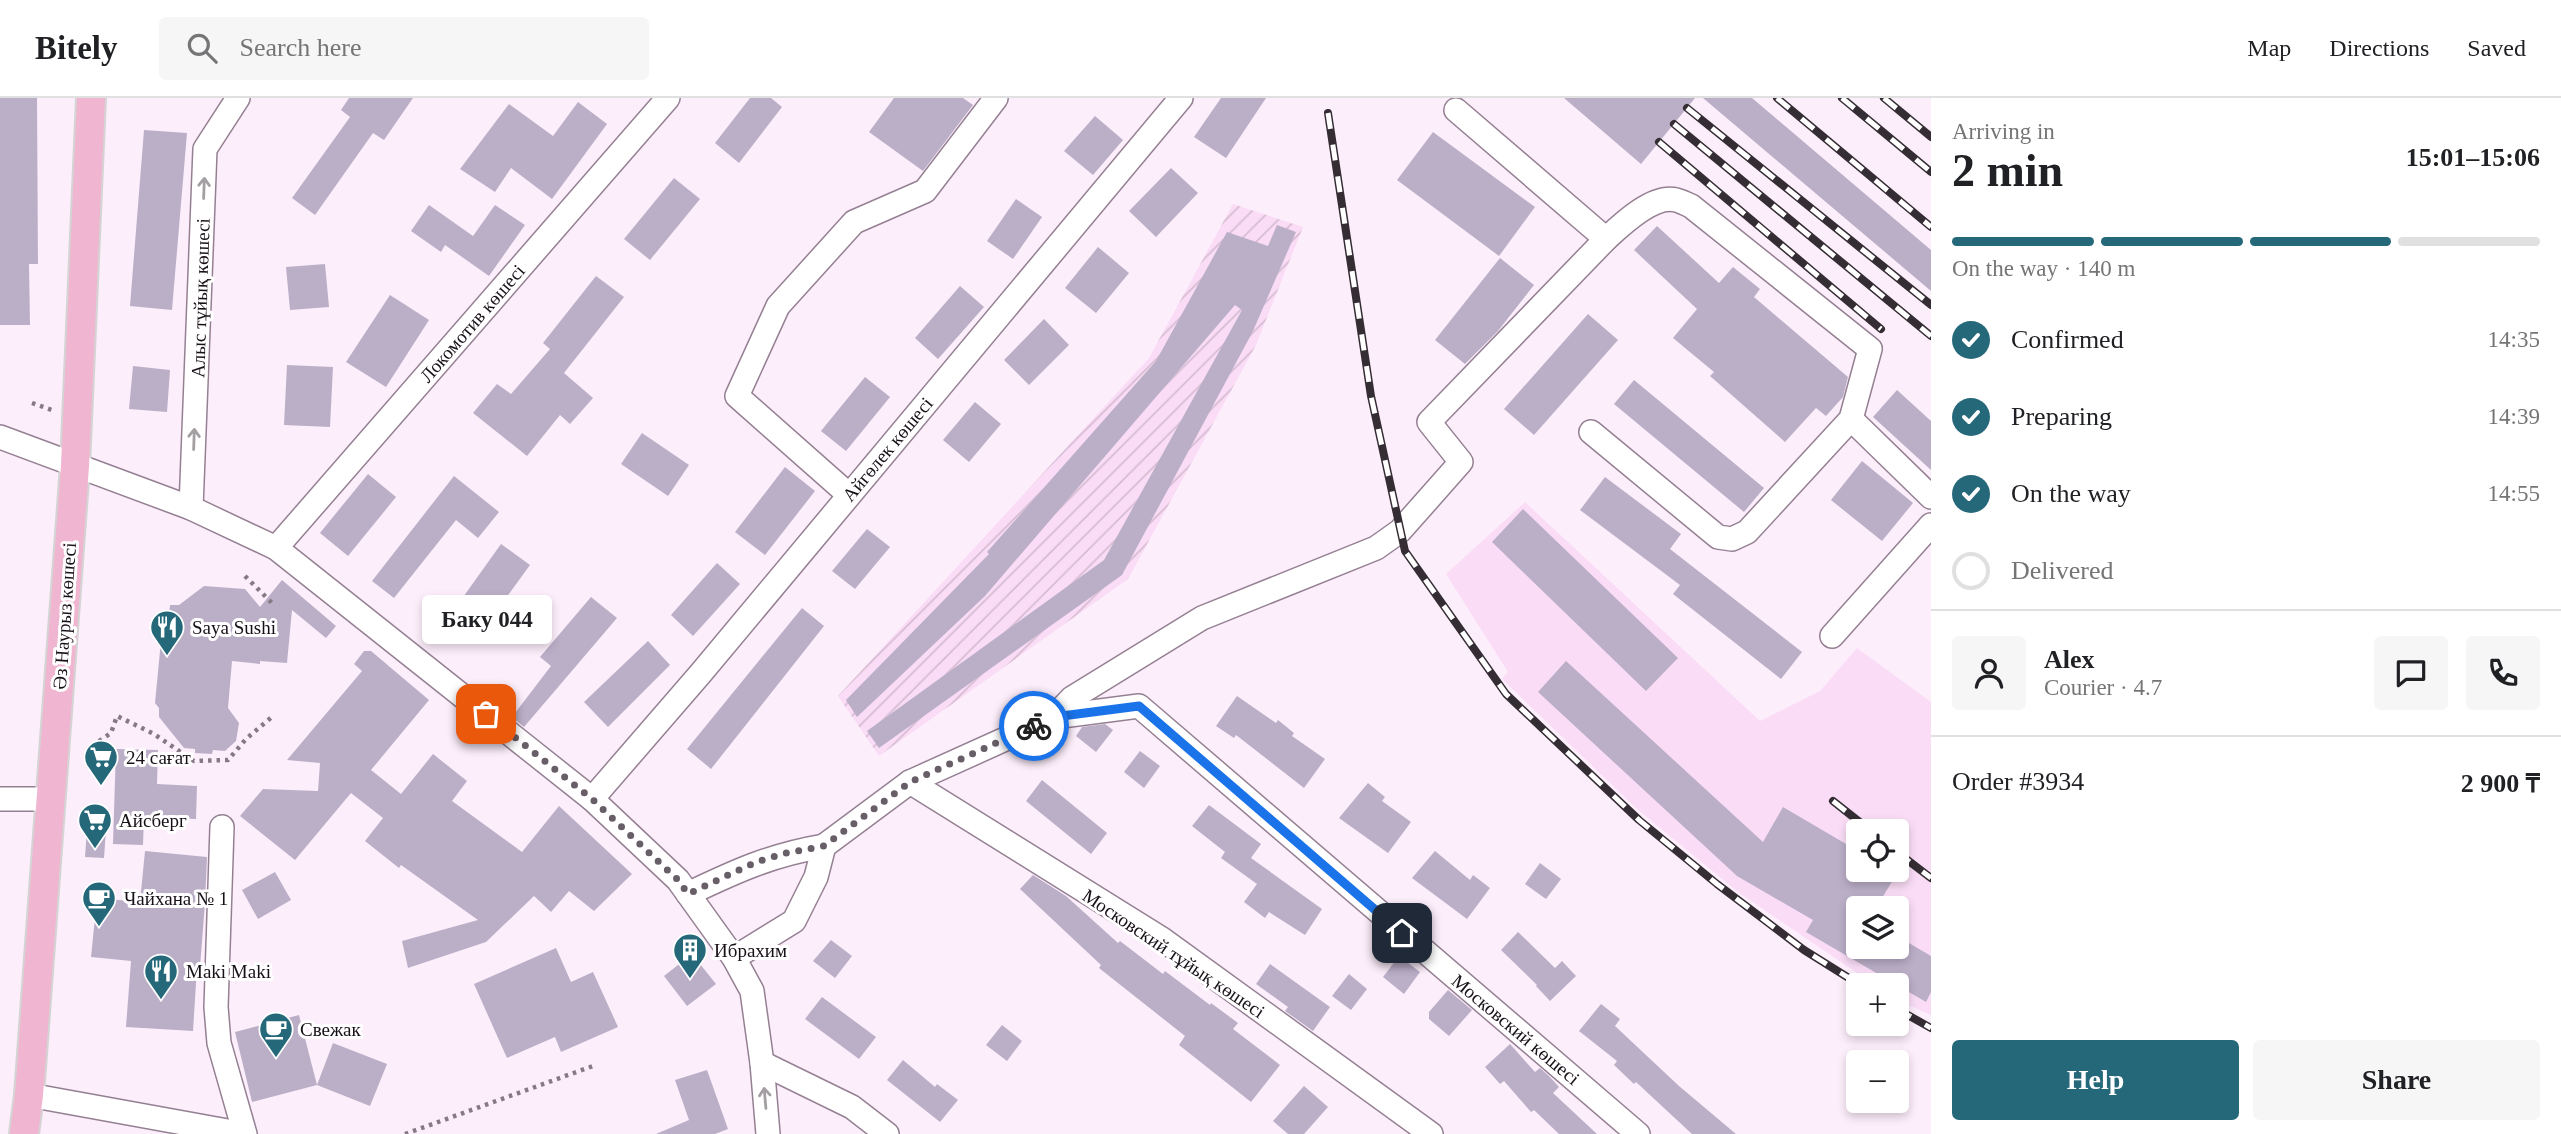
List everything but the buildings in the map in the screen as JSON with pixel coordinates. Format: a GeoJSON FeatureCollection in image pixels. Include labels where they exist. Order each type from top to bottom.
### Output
{"type":"FeatureCollection","features":[{"type":"Feature","properties":{"kind":"main road","name":"Әз Наурыз көшесі"},"geometry":{"type":"LineString","coordinates":[[24,1134],[75,466],[90,98]]}},
{"type":"Feature","properties":{"kind":"street","name":"Алыс тұйық көшесі"},"geometry":{"type":"LineString","coordinates":[[191,508],[205,149],[238,98]]}},
{"type":"Feature","properties":{"kind":"street","name":"Локомотив көшесі"},"geometry":{"type":"LineString","coordinates":[[276,548],[668,98]]}},
{"type":"Feature","properties":{"kind":"street"},"geometry":{"type":"LineString","coordinates":[[849,495],[737,396],[778,306],[854,222],[925,191],[996,98]]}},
{"type":"Feature","properties":{"kind":"street","name":"Айгөлек көшесі"},"geometry":{"type":"LineString","coordinates":[[592,799],[701,673],[1181,98]]}},
{"type":"Feature","properties":{"kind":"street"},"geometry":{"type":"LineString","coordinates":[[1456,110],[1606,239]]}},
{"type":"Feature","properties":{"kind":"street"},"geometry":{"type":"LineString","coordinates":[[688,894],[756,862],[824,846],[910,782],[1054,717],[1072,698],[1202,618],[1376,548],[1400,531],[1461,463],[1429,422],[1606,239],[1632,214],[1652,204],[1673,199],[1691,206],[1870,349],[1851,419],[1747,532],[1732,539],[1718,537],[1591,432]]}},
{"type":"Feature","properties":{"kind":"street"},"geometry":{"type":"LineString","coordinates":[[1851,419],[1931,497]]}},
{"type":"Feature","properties":{"kind":"street"},"geometry":{"type":"LineString","coordinates":[[0,437],[191,508],[276,548],[592,799],[678,880],[734,958],[752,991],[768,1134]]}},
{"type":"Feature","properties":{"kind":"street"},"geometry":{"type":"LineString","coordinates":[[1832,636],[1931,524]]}},
{"type":"Feature","properties":{"kind":"street","name":"Московский көшесі"},"geometry":{"type":"LineString","coordinates":[[1054,717],[1139,706],[1638,1134]]}},
{"type":"Feature","properties":{"kind":"street","name":"Московский тұйық көшесі"},"geometry":{"type":"LineString","coordinates":[[910,782],[1162,939],[1431,1134]]}},
{"type":"Feature","properties":{"kind":"street"},"geometry":{"type":"LineString","coordinates":[[0,799],[50,799]]}},
{"type":"Feature","properties":{"kind":"street"},"geometry":{"type":"LineString","coordinates":[[29,1096],[245,1134],[219,1043],[216,1007],[222,827]]}},
{"type":"Feature","properties":{"kind":"street"},"geometry":{"type":"LineString","coordinates":[[734,958],[794,921],[816,877],[824,846]]}},
{"type":"Feature","properties":{"kind":"street"},"geometry":{"type":"LineString","coordinates":[[762,1063],[852,1107],[887,1134]]}},
{"type":"Feature","properties":{"kind":"path"},"geometry":{"type":"LineString","coordinates":[[32,403],[52,410]]}},
{"type":"Feature","properties":{"kind":"path"},"geometry":{"type":"LineString","coordinates":[[245,576],[274,605]]}},
{"type":"Feature","properties":{"kind":"path"},"geometry":{"type":"LineString","coordinates":[[92,746],[111,733],[117,716],[154,734],[194,761],[228,760],[246,739],[274,716]]}},
{"type":"Feature","properties":{"kind":"path"},"geometry":{"type":"LineString","coordinates":[[405,1134],[593,1066]]}},
{"type":"Feature","properties":{"kind":"shaded area"},"geometry":{"type":"Polygon","coordinates":[[[1233,204],[1303,227],[1256,345],[1128,579],[879,756],[838,696],[1149,358],[1233,204]]]}},
{"type":"Feature","properties":{"kind":"shaded area"},"geometry":{"type":"Polygon","coordinates":[[[1525,502],[1760,721],[1820,691],[1857,648],[1931,702],[1931,1015],[1909,1005],[1909,973],[1857,973],[1738,892],[1637,809],[1502,679],[1508,672],[1446,574],[1525,502]]]}},
{"type":"Feature","properties":{"kind":"railway"},"geometry":{"type":"LineString","coordinates":[[1777,98],[1931,227]]}},
{"type":"Feature","properties":{"kind":"railway"},"geometry":{"type":"LineString","coordinates":[[1842,98],[1931,172]]}},
{"type":"Feature","properties":{"kind":"railway"},"geometry":{"type":"LineString","coordinates":[[1884,98],[1931,137]]}},
{"type":"Feature","properties":{"kind":"railway"},"geometry":{"type":"LineString","coordinates":[[1687,108],[1931,305]]}},
{"type":"Feature","properties":{"kind":"railway"},"geometry":{"type":"LineString","coordinates":[[1328,113],[1371,396],[1405,551],[1506,694],[1639,820],[1804,950],[1846,976]]}},
{"type":"Feature","properties":{"kind":"railway"},"geometry":{"type":"LineString","coordinates":[[1674,124],[1931,336]]}},
{"type":"Feature","properties":{"kind":"railway"},"geometry":{"type":"LineString","coordinates":[[1659,142],[1881,329]]}},
{"type":"Feature","properties":{"kind":"railway"},"geometry":{"type":"LineString","coordinates":[[1833,801],[1856,819]]}},
{"type":"Feature","properties":{"kind":"railway"},"geometry":{"type":"LineString","coordinates":[[1909,861],[1931,878]]}},
{"type":"Feature","properties":{"kind":"railway"},"geometry":{"type":"LineString","coordinates":[[1909,1016],[1931,1028]]}},
{"type":"Feature","properties":{"kind":"way so far"},"geometry":{"type":"LineString","coordinates":[[486,714],[592,799],[678,880],[688,894],[756,862],[824,846],[910,782],[1034,726]]}},
{"type":"Feature","properties":{"kind":"place","name":"Saya Sushi"},"geometry":{"type":"Point","coordinates":[167,657]}},
{"type":"Feature","properties":{"kind":"place","name":"Баку 044"},"geometry":{"type":"Point","coordinates":[486,714]}},
{"type":"Feature","properties":{"kind":"place","name":"24 сағат"},"geometry":{"type":"Point","coordinates":[101,787]}},
{"type":"Feature","properties":{"kind":"place","name":"Айсберг"},"geometry":{"type":"Point","coordinates":[95,850]}},
{"type":"Feature","properties":{"kind":"place","name":"Чайхана № 1"},"geometry":{"type":"Point","coordinates":[99,928]}},
{"type":"Feature","properties":{"kind":"place","name":"Ибрахим"},"geometry":{"type":"Point","coordinates":[690,980]}},
{"type":"Feature","properties":{"kind":"place","name":"Maki Maki"},"geometry":{"type":"Point","coordinates":[161,1001]}},
{"type":"Feature","properties":{"kind":"place","name":"Свежак"},"geometry":{"type":"Point","coordinates":[276,1059]}},
{"type":"Feature","properties":{"kind":"route"},"geometry":{"type":"LineString","coordinates":[[1034,726],[1054,717],[1139,706],[1402,933]]}}]}
